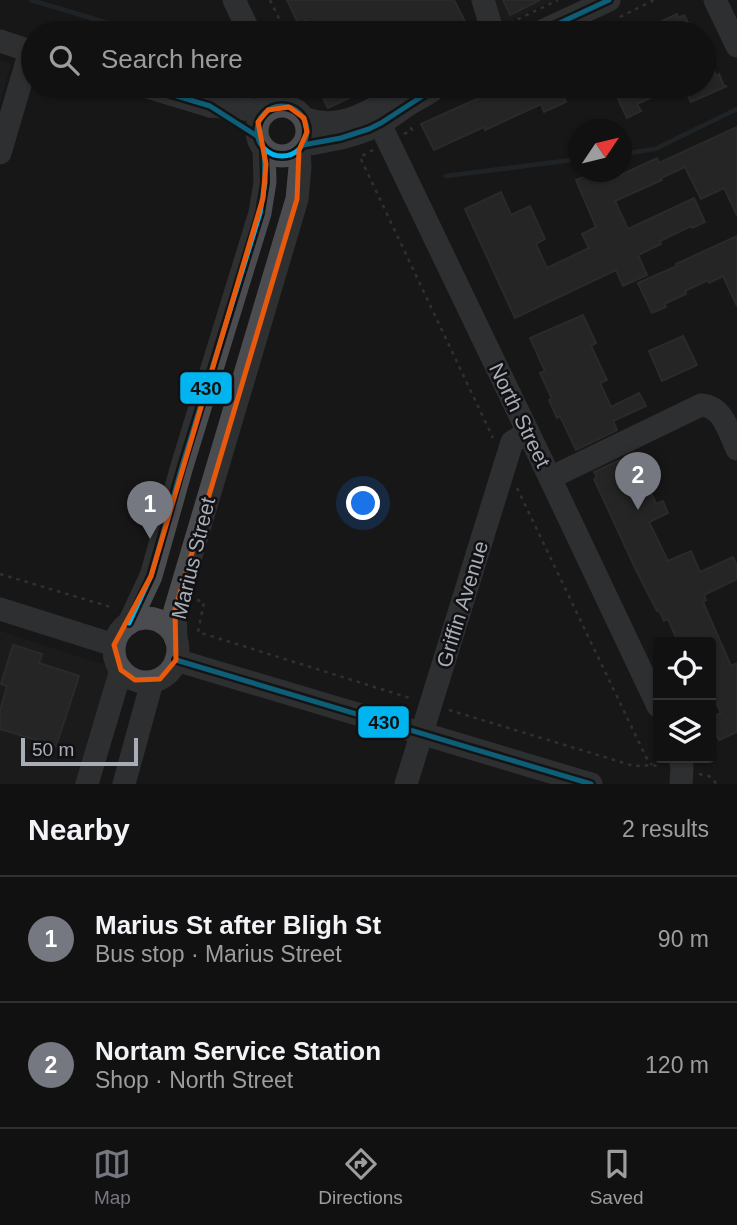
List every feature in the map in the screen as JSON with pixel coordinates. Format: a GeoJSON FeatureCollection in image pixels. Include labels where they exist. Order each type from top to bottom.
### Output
{"type":"FeatureCollection","features":[{"type":"Feature","properties":{"kind":"street"},"geometry":{"type":"LineString","coordinates":[[234,0],[244,21]]}},
{"type":"Feature","properties":{"kind":"street"},"geometry":{"type":"LineString","coordinates":[[483,0],[492,21]]}},
{"type":"Feature","properties":{"kind":"street"},"geometry":{"type":"LineString","coordinates":[[715,0],[737,46]]}},
{"type":"Feature","properties":{"kind":"street"},"geometry":{"type":"LineString","coordinates":[[561,21],[597,2]]}},
{"type":"Feature","properties":{"kind":"street"},"geometry":{"type":"LineString","coordinates":[[0,41],[21,48]]}},
{"type":"Feature","properties":{"kind":"street"},"geometry":{"type":"LineString","coordinates":[[0,153],[21,86]]}},
{"type":"Feature","properties":{"kind":"street"},"geometry":{"type":"LineString","coordinates":[[184,98],[210,106],[267,110],[282,106],[307,111]]}},
{"type":"Feature","properties":{"kind":"street"},"geometry":{"type":"LineString","coordinates":[[210,106],[225,98]]}},
{"type":"Feature","properties":{"kind":"street"},"geometry":{"type":"LineString","coordinates":[[260,143],[258,122],[267,110],[266,98]]}},
{"type":"Feature","properties":{"kind":"street"},"geometry":{"type":"LineString","coordinates":[[293,98],[323,124],[349,120],[393,98]]}},
{"type":"Feature","properties":{"kind":"street"},"geometry":{"type":"LineString","coordinates":[[210,106],[278,156],[292,154],[301,148],[380,124],[421,98]]}},
{"type":"Feature","properties":{"kind":"street"},"geometry":{"type":"LineString","coordinates":[[301,148],[307,132],[307,111]]}},
{"type":"Feature","properties":{"kind":"street","name":"North Street"},"geometry":{"type":"LineString","coordinates":[[380,124],[655,700]]}},
{"type":"Feature","properties":{"kind":"street","name":"Marius Street"},"geometry":{"type":"LineString","coordinates":[[123,616],[151,576],[264,198],[265,182],[260,143]]}},
{"type":"Feature","properties":{"kind":"street","name":"Marius Street"},"geometry":{"type":"LineString","coordinates":[[176,650],[175,610],[298,199],[301,148]]}},
{"type":"Feature","properties":{"kind":"street"},"geometry":{"type":"LineString","coordinates":[[230,311],[261,322]]}},
{"type":"Feature","properties":{"kind":"street"},"geometry":{"type":"LineString","coordinates":[[551,478],[701,405],[717,411],[737,449]]}},
{"type":"Feature","properties":{"kind":"street","name":"Griffin Avenue"},"geometry":{"type":"LineString","coordinates":[[406,784],[512,442],[528,432]]}},
{"type":"Feature","properties":{"kind":"street","name":"Marius Street"},"geometry":{"type":"LineString","coordinates":[[182,466],[214,477]]}},
{"type":"Feature","properties":{"kind":"street"},"geometry":{"type":"LineString","coordinates":[[0,609],[114,645]]}},
{"type":"Feature","properties":{"kind":"street"},"geometry":{"type":"LineString","coordinates":[[123,616],[147,618],[165,624],[172,631],[176,650],[167,674],[152,681],[135,680],[121,670],[114,654],[114,645],[122,629],[123,616]]}},
{"type":"Feature","properties":{"kind":"street"},"geometry":{"type":"LineString","coordinates":[[176,650],[422,732],[591,784]]}},
{"type":"Feature","properties":{"kind":"street"},"geometry":{"type":"LineString","coordinates":[[87,784],[121,670]]}},
{"type":"Feature","properties":{"kind":"street"},"geometry":{"type":"LineString","coordinates":[[124,784],[152,681]]}},
{"type":"Feature","properties":{"kind":"street"},"geometry":{"type":"LineString","coordinates":[[681,763],[681,784]]}},
{"type":"Feature","properties":{"kind":"path"},"geometry":{"type":"LineString","coordinates":[[270,0],[280,21]]}},
{"type":"Feature","properties":{"kind":"path"},"geometry":{"type":"LineString","coordinates":[[515,21],[558,0]]}},
{"type":"Feature","properties":{"kind":"path"},"geometry":{"type":"LineString","coordinates":[[307,111],[315,98]]}},
{"type":"Feature","properties":{"kind":"path"},"geometry":{"type":"LineString","coordinates":[[0,574],[123,616]]}},
{"type":"Feature","properties":{"kind":"path"},"geometry":{"type":"LineString","coordinates":[[180,595],[204,602],[198,632],[634,766],[652,765]]}},
{"type":"Feature","properties":{"kind":"path"},"geometry":{"type":"LineString","coordinates":[[709,776],[718,784]]}},
{"type":"Feature","properties":{"kind":"highlighted area"},"geometry":{"type":"Polygon","coordinates":[[[289,107],[304,118],[307,132],[299,150],[297,199],[175,610],[176,660],[160,679],[135,680],[121,670],[114,645],[151,576],[263,198],[266,164],[258,122],[268,110],[289,107]]]}},
{"type":"Feature","properties":{"kind":"shaded area"},"geometry":{"type":"Polygon","coordinates":[[[495,0],[553,0],[508,21],[501,21],[495,0]]]}},
{"type":"Feature","properties":{"kind":"shaded area"},"geometry":{"type":"Polygon","coordinates":[[[0,61],[11,64],[0,103],[0,61]]]}},
{"type":"Feature","properties":{"kind":"shaded area"},"geometry":{"type":"Polygon","coordinates":[[[0,631],[110,667],[76,784],[0,784],[0,631]]]}},
{"type":"Feature","properties":{"kind":"building"},"geometry":{"type":"Polygon","coordinates":[[[287,0],[454,0],[465,21],[307,20],[297,21],[287,0]]]}},
{"type":"Feature","properties":{"kind":"building"},"geometry":{"type":"Polygon","coordinates":[[[503,0],[540,0],[510,15],[503,0]]]}},
{"type":"Feature","properties":{"kind":"building"},"geometry":{"type":"Polygon","coordinates":[[[677,14],[678,18],[684,15],[687,21],[662,21],[677,14]]]}},
{"type":"Feature","properties":{"kind":"building"},"geometry":{"type":"Polygon","coordinates":[[[719,74],[724,86],[727,86],[716,91],[716,76],[719,74]]]}},
{"type":"Feature","properties":{"kind":"building"},"geometry":{"type":"Polygon","coordinates":[[[323,98],[349,98],[328,108],[323,98]]]}},
{"type":"Feature","properties":{"kind":"building"},"geometry":{"type":"Polygon","coordinates":[[[479,98],[564,98],[566,102],[544,112],[541,104],[434,150],[421,124],[479,98]]]}},
{"type":"Feature","properties":{"kind":"building"},"geometry":{"type":"Polygon","coordinates":[[[618,98],[650,98],[637,104],[641,111],[627,118],[618,98]]]}},
{"type":"Feature","properties":{"kind":"building"},"geometry":{"type":"Polygon","coordinates":[[[737,127],[737,215],[724,188],[701,199],[685,167],[661,178],[662,180],[615,201],[628,229],[694,198],[705,222],[660,241],[661,244],[638,255],[647,275],[623,286],[616,270],[515,318],[465,209],[501,192],[511,215],[530,206],[545,239],[536,244],[547,268],[589,248],[582,234],[596,227],[577,182],[632,182],[632,170],[657,158],[659,163],[737,127]]]}},
{"type":"Feature","properties":{"kind":"building"},"geometry":{"type":"Polygon","coordinates":[[[737,236],[737,306],[723,276],[685,291],[686,294],[652,313],[638,283],[737,236]]]}},
{"type":"Feature","properties":{"kind":"building"},"geometry":{"type":"Polygon","coordinates":[[[583,315],[596,343],[591,346],[607,380],[600,383],[611,407],[639,393],[646,406],[613,421],[617,430],[576,450],[549,400],[552,399],[540,373],[545,371],[530,338],[583,315]]]}},
{"type":"Feature","properties":{"kind":"building"},"geometry":{"type":"Polygon","coordinates":[[[683,336],[697,365],[662,381],[649,351],[683,336]]]}},
{"type":"Feature","properties":{"kind":"building"},"geometry":{"type":"Polygon","coordinates":[[[620,460],[626,473],[621,475],[631,496],[649,488],[656,504],[663,501],[668,513],[649,522],[668,561],[691,551],[700,572],[733,557],[737,566],[737,579],[704,595],[706,600],[703,602],[731,666],[737,663],[737,732],[719,740],[716,734],[716,716],[721,713],[716,702],[716,637],[676,637],[668,619],[664,621],[659,610],[657,611],[636,570],[594,479],[597,477],[594,472],[620,460]]]}},
{"type":"Feature","properties":{"kind":"building"},"geometry":{"type":"Polygon","coordinates":[[[13,645],[42,654],[39,663],[79,676],[56,746],[0,729],[0,711],[7,686],[1,684],[13,645]]]}},
{"type":"Feature","properties":{"kind":"waterway"},"geometry":{"type":"LineString","coordinates":[[31,0],[101,21]]}},
{"type":"Feature","properties":{"kind":"waterway"},"geometry":{"type":"LineString","coordinates":[[632,152],[655,149],[737,109]]}},
{"type":"Feature","properties":{"kind":"waterway"},"geometry":{"type":"LineString","coordinates":[[446,176],[569,160]]}},
{"type":"Feature","properties":{"kind":"transit line","name":"430"},"geometry":{"type":"LineString","coordinates":[[564,21],[609,0]]}},
{"type":"Feature","properties":{"kind":"transit line","name":"430"},"geometry":{"type":"LineString","coordinates":[[184,98],[210,106],[257,136]]}},
{"type":"Feature","properties":{"kind":"transit line","name":"430"},"geometry":{"type":"LineString","coordinates":[[303,145],[341,138],[369,129],[420,98]]}},
{"type":"Feature","properties":{"kind":"transit line","name":"430"},"geometry":{"type":"LineString","coordinates":[[282,106],[300,113],[307,131],[300,149],[282,156],[264,149],[257,131],[264,113],[282,106]]}},
{"type":"Feature","properties":{"kind":"transit line","name":"430"},"geometry":{"type":"LineString","coordinates":[[129,623],[151,576],[260,213],[265,182],[264,149]]}},
{"type":"Feature","properties":{"kind":"transit line","name":"430"},"geometry":{"type":"LineString","coordinates":[[176,660],[591,784]]}},
{"type":"Feature","properties":{"kind":"place","name":"Nortam Service Station"},"geometry":{"type":"Point","coordinates":[638,510]}},
{"type":"Feature","properties":{"kind":"place","name":"Marius St after Bligh St"},"geometry":{"type":"Point","coordinates":[150,539]}}]}
